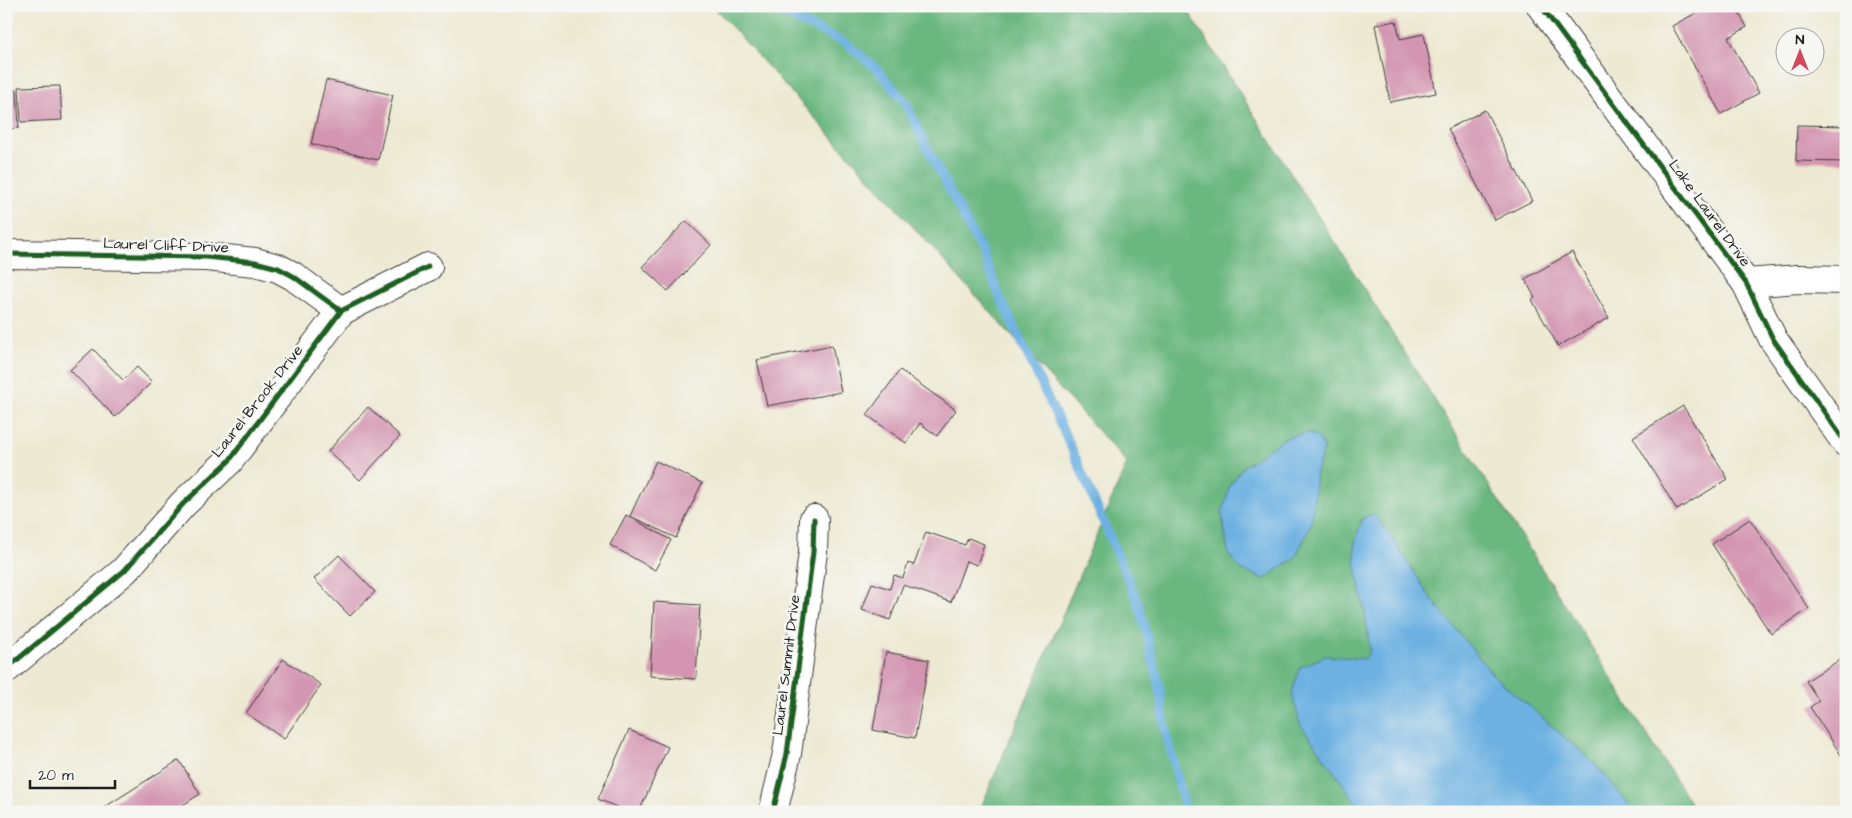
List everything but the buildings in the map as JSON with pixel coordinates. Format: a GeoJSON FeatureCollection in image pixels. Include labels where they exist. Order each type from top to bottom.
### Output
{"type":"FeatureCollection","features":[{"type":"Feature","properties":{"kind":"street","name":"Lake Laurel Drive"},"geometry":{"type":"LineString","coordinates":[[1541,6],[1746,283],[1773,339],[1846,443]]}},
{"type":"Feature","properties":{"kind":"street","name":"Laurel Cliff Drive"},"geometry":{"type":"LineString","coordinates":[[6,254],[206,257],[255,262],[278,268],[341,311]]}},
{"type":"Feature","properties":{"kind":"street","name":"Laurel Brook Drive"},"geometry":{"type":"LineString","coordinates":[[6,669],[124,571],[183,504],[229,461],[341,311],[428,267]]}},
{"type":"Feature","properties":{"kind":"street","name":"Lake Laurel Drive"},"geometry":{"type":"LineString","coordinates":[[1746,283],[1798,279],[1846,280]]}},
{"type":"Feature","properties":{"kind":"street","name":"Laurel Summit Drive"},"geometry":{"type":"LineString","coordinates":[[773,812],[787,754],[813,552],[814,519]]}},
{"type":"Feature","properties":{"kind":"green space"},"geometry":{"type":"Polygon","coordinates":[[[713,6],[1185,6],[1696,812],[979,812],[1127,463],[713,6]]]}},
{"type":"Feature","properties":{"kind":"water"},"geometry":{"type":"Polygon","coordinates":[[[1308,433],[1319,438],[1324,449],[1316,472],[1311,524],[1295,558],[1264,579],[1241,570],[1228,553],[1222,513],[1230,485],[1243,467],[1285,438],[1308,433]]]}},
{"type":"Feature","properties":{"kind":"water"},"geometry":{"type":"Polygon","coordinates":[[[1373,514],[1388,532],[1430,597],[1492,674],[1594,763],[1635,812],[1363,812],[1300,724],[1292,693],[1300,667],[1326,656],[1365,659],[1370,651],[1355,561],[1355,542],[1362,519],[1373,514]]]}},
{"type":"Feature","properties":{"kind":"waterway"},"geometry":{"type":"LineString","coordinates":[[766,6],[846,43],[877,69],[906,103],[924,142],[983,254],[999,295],[1072,449],[1139,605],[1160,688],[1165,729],[1186,812]]}},
{"type":"Feature","properties":{"kind":"cycle path"},"geometry":{"type":"LineString","coordinates":[[1541,6],[1746,283],[1773,339],[1846,443]]}},
{"type":"Feature","properties":{"kind":"cycle path"},"geometry":{"type":"LineString","coordinates":[[6,254],[206,257],[255,262],[278,268],[293,276],[341,311]]}},
{"type":"Feature","properties":{"kind":"cycle path"},"geometry":{"type":"LineString","coordinates":[[6,669],[124,571],[183,504],[229,461],[341,311],[428,267]]}},
{"type":"Feature","properties":{"kind":"cycle path"},"geometry":{"type":"LineString","coordinates":[[773,812],[787,754],[813,552],[814,519]]}}]}
